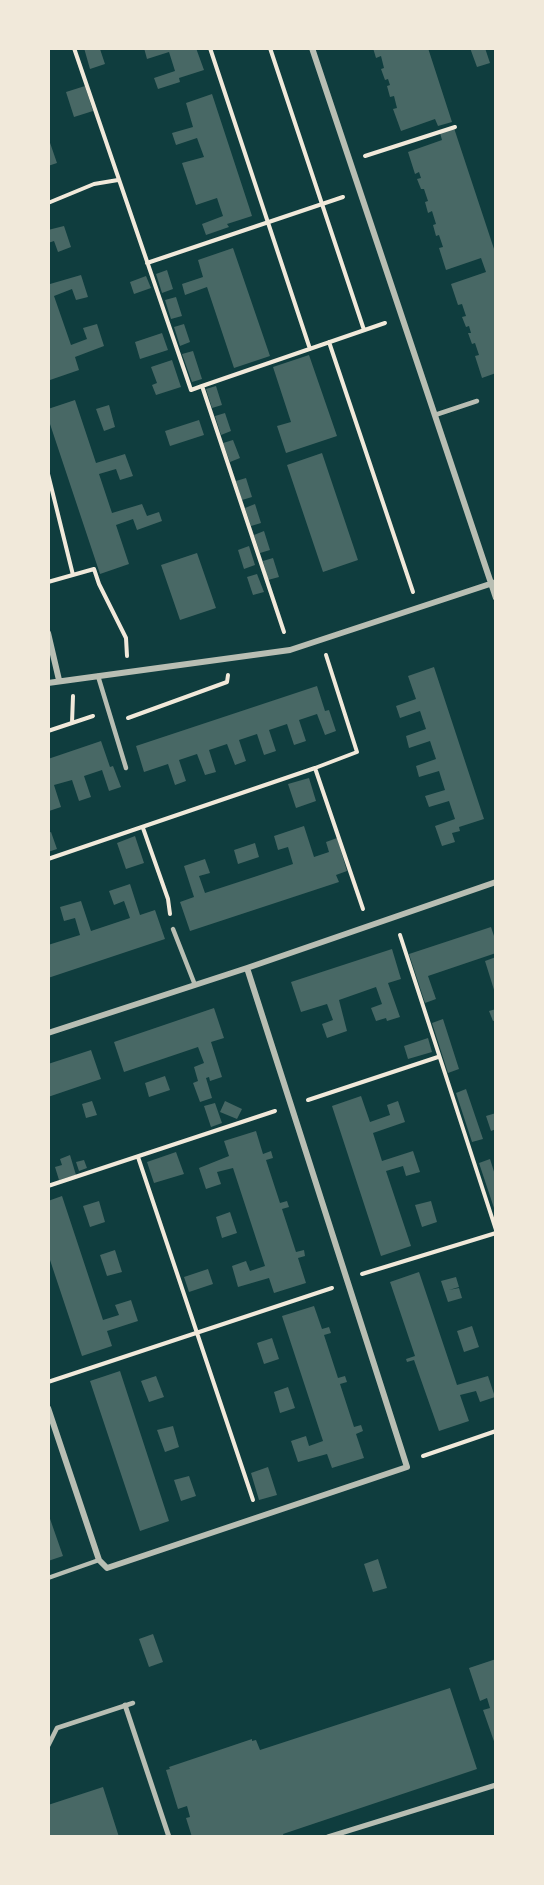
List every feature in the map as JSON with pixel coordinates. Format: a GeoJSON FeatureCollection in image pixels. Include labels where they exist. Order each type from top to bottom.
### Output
{"type":"FeatureCollection","features":[{"type":"Feature","properties":{"kind":"street"},"geometry":{"type":"LineString","coordinates":[[312,48],[494,583],[496,598]]}},
{"type":"Feature","properties":{"kind":"street"},"geometry":{"type":"LineString","coordinates":[[48,683],[290,650],[494,583]]}},
{"type":"Feature","properties":{"kind":"street"},"geometry":{"type":"LineString","coordinates":[[48,633],[59,680]]}},
{"type":"Feature","properties":{"kind":"street"},"geometry":{"type":"LineString","coordinates":[[48,1033],[247,968],[496,882]]}},
{"type":"Feature","properties":{"kind":"street"},"geometry":{"type":"LineString","coordinates":[[48,1408],[99,1560],[107,1568],[407,1467],[247,968]]}},
{"type":"Feature","properties":{"kind":"street"},"geometry":{"type":"LineString","coordinates":[[126,1706],[169,1837]]}},
{"type":"Feature","properties":{"kind":"street"},"geometry":{"type":"LineString","coordinates":[[328,1837],[496,1785]]}},
{"type":"Feature","properties":{"kind":"lane"},"geometry":{"type":"LineString","coordinates":[[435,415],[477,401]]}},
{"type":"Feature","properties":{"kind":"lane"},"geometry":{"type":"LineString","coordinates":[[98,676],[126,768]]}},
{"type":"Feature","properties":{"kind":"lane"},"geometry":{"type":"LineString","coordinates":[[173,929],[195,985]]}},
{"type":"Feature","properties":{"kind":"lane"},"geometry":{"type":"LineString","coordinates":[[48,1578],[99,1560]]}},
{"type":"Feature","properties":{"kind":"lane"},"geometry":{"type":"LineString","coordinates":[[48,1746],[57,1728],[133,1703]]}},
{"type":"Feature","properties":{"kind":"path"},"geometry":{"type":"LineString","coordinates":[[74,48],[191,390],[402,317]]}},
{"type":"Feature","properties":{"kind":"path"},"geometry":{"type":"LineString","coordinates":[[210,48],[310,349]]}},
{"type":"Feature","properties":{"kind":"path"},"geometry":{"type":"LineString","coordinates":[[270,48],[364,330]]}},
{"type":"Feature","properties":{"kind":"path"},"geometry":{"type":"LineString","coordinates":[[350,161],[455,127]]}},
{"type":"Feature","properties":{"kind":"path"},"geometry":{"type":"LineString","coordinates":[[48,203],[94,184],[118,180]]}},
{"type":"Feature","properties":{"kind":"path"},"geometry":{"type":"LineString","coordinates":[[147,263],[360,191]]}},
{"type":"Feature","properties":{"kind":"path"},"geometry":{"type":"LineString","coordinates":[[329,342],[419,608]]}},
{"type":"Feature","properties":{"kind":"path"},"geometry":{"type":"LineString","coordinates":[[202,386],[290,650]]}},
{"type":"Feature","properties":{"kind":"path"},"geometry":{"type":"LineString","coordinates":[[48,474],[73,575]]}},
{"type":"Feature","properties":{"kind":"path"},"geometry":{"type":"LineString","coordinates":[[48,582],[94,569],[126,638],[128,672]]}},
{"type":"Feature","properties":{"kind":"path"},"geometry":{"type":"LineString","coordinates":[[48,859],[357,752],[321,640]]}},
{"type":"Feature","properties":{"kind":"path"},"geometry":{"type":"LineString","coordinates":[[113,724],[227,682],[229,658]]}},
{"type":"Feature","properties":{"kind":"path"},"geometry":{"type":"LineString","coordinates":[[48,730],[109,710]]}},
{"type":"Feature","properties":{"kind":"path"},"geometry":{"type":"LineString","coordinates":[[315,768],[369,925]]}},
{"type":"Feature","properties":{"kind":"path"},"geometry":{"type":"LineString","coordinates":[[143,828],[168,899],[173,929]]}},
{"type":"Feature","properties":{"kind":"path"},"geometry":{"type":"LineString","coordinates":[[48,1382],[496,1232],[394,917]]}},
{"type":"Feature","properties":{"kind":"path"},"geometry":{"type":"LineString","coordinates":[[48,1186],[438,1057]]}},
{"type":"Feature","properties":{"kind":"path"},"geometry":{"type":"LineString","coordinates":[[138,1157],[259,1517]]}},
{"type":"Feature","properties":{"kind":"path"},"geometry":{"type":"LineString","coordinates":[[405,1462],[496,1431]]}},
{"type":"Feature","properties":{"kind":"building"},"geometry":{"type":"Polygon","coordinates":[[[84,48],[100,49],[105,64],[90,69],[84,48]]]}},
{"type":"Feature","properties":{"kind":"building"},"geometry":{"type":"Polygon","coordinates":[[[144,48],[196,48],[204,70],[179,78],[180,82],[158,89],[154,78],[175,71],[169,52],[147,59],[144,48]]]}},
{"type":"Feature","properties":{"kind":"building"},"geometry":{"type":"Polygon","coordinates":[[[373,48],[428,48],[452,122],[438,126],[435,119],[401,131],[393,109],[397,108],[394,96],[390,97],[387,86],[390,85],[388,79],[385,80],[381,69],[384,68],[381,56],[376,58],[373,48]]]}},
{"type":"Feature","properties":{"kind":"building"},"geometry":{"type":"Polygon","coordinates":[[[470,48],[485,48],[490,63],[477,67],[470,48]]]}},
{"type":"Feature","properties":{"kind":"building"},"geometry":{"type":"Polygon","coordinates":[[[85,86],[93,111],[74,117],[66,92],[85,86]]]}},
{"type":"Feature","properties":{"kind":"building"},"geometry":{"type":"Polygon","coordinates":[[[212,94],[252,216],[227,224],[229,227],[206,235],[202,224],[223,216],[217,198],[196,205],[182,163],[204,157],[197,138],[176,145],[172,133],[193,127],[186,103],[212,94]]]}},
{"type":"Feature","properties":{"kind":"building"},"geometry":{"type":"Polygon","coordinates":[[[454,128],[496,255],[496,373],[482,378],[475,356],[479,355],[468,333],[471,333],[469,326],[466,327],[462,317],[466,316],[462,304],[458,305],[451,284],[486,272],[481,258],[446,270],[439,248],[443,247],[439,235],[436,236],[433,225],[436,224],[432,211],[428,213],[425,202],[428,201],[417,179],[421,178],[419,172],[415,174],[408,152],[442,140],[440,133],[454,128]]]}},
{"type":"Feature","properties":{"kind":"building"},"geometry":{"type":"Polygon","coordinates":[[[48,137],[57,163],[48,166],[48,137]]]}},
{"type":"Feature","properties":{"kind":"building"},"geometry":{"type":"Polygon","coordinates":[[[64,226],[71,247],[58,252],[54,241],[48,243],[48,230],[64,226]]]}},
{"type":"Feature","properties":{"kind":"building"},"geometry":{"type":"Polygon","coordinates":[[[233,248],[270,356],[234,368],[207,287],[185,295],[182,284],[203,277],[198,260],[233,248]]]}},
{"type":"Feature","properties":{"kind":"building"},"geometry":{"type":"Polygon","coordinates":[[[167,270],[173,289],[162,293],[156,274],[167,270]]]}},
{"type":"Feature","properties":{"kind":"building"},"geometry":{"type":"Polygon","coordinates":[[[81,275],[88,297],[76,300],[72,289],[54,296],[71,345],[87,339],[83,328],[97,324],[104,346],[75,357],[79,370],[50,380],[48,278],[50,284],[81,275]]]}},
{"type":"Feature","properties":{"kind":"building"},"geometry":{"type":"Polygon","coordinates":[[[146,276],[151,288],[134,294],[130,282],[146,276]]]}},
{"type":"Feature","properties":{"kind":"building"},"geometry":{"type":"Polygon","coordinates":[[[176,297],[182,316],[171,319],[165,300],[176,297]]]}},
{"type":"Feature","properties":{"kind":"building"},"geometry":{"type":"Polygon","coordinates":[[[184,324],[190,342],[180,346],[174,327],[184,324]]]}},
{"type":"Feature","properties":{"kind":"building"},"geometry":{"type":"Polygon","coordinates":[[[162,333],[168,350],[140,359],[135,342],[162,333]]]}},
{"type":"Feature","properties":{"kind":"building"},"geometry":{"type":"Polygon","coordinates":[[[193,351],[202,379],[192,382],[182,354],[193,351]]]}},
{"type":"Feature","properties":{"kind":"building"},"geometry":{"type":"Polygon","coordinates":[[[309,355],[337,436],[286,453],[277,426],[291,422],[273,367],[309,355]]]}},
{"type":"Feature","properties":{"kind":"building"},"geometry":{"type":"Polygon","coordinates":[[[172,360],[181,387],[156,395],[152,385],[157,383],[151,367],[172,360]]]}},
{"type":"Feature","properties":{"kind":"building"},"geometry":{"type":"Polygon","coordinates":[[[216,386],[222,405],[212,408],[206,389],[216,386]]]}},
{"type":"Feature","properties":{"kind":"building"},"geometry":{"type":"Polygon","coordinates":[[[75,400],[96,463],[125,454],[133,476],[120,480],[116,469],[99,474],[112,513],[142,504],[147,516],[159,512],[162,521],[137,530],[133,519],[116,525],[129,564],[100,574],[48,418],[48,409],[75,400]]]}},
{"type":"Feature","properties":{"kind":"building"},"geometry":{"type":"Polygon","coordinates":[[[109,405],[115,427],[104,431],[96,409],[109,405]]]}},
{"type":"Feature","properties":{"kind":"building"},"geometry":{"type":"Polygon","coordinates":[[[225,413],[231,431],[221,435],[215,416],[225,413]]]}},
{"type":"Feature","properties":{"kind":"building"},"geometry":{"type":"Polygon","coordinates":[[[199,420],[204,435],[170,446],[165,431],[199,420]]]}},
{"type":"Feature","properties":{"kind":"building"},"geometry":{"type":"Polygon","coordinates":[[[233,440],[240,458],[230,462],[223,443],[233,440]]]}},
{"type":"Feature","properties":{"kind":"building"},"geometry":{"type":"Polygon","coordinates":[[[322,453],[358,560],[323,572],[287,465],[322,453]]]}},
{"type":"Feature","properties":{"kind":"building"},"geometry":{"type":"Polygon","coordinates":[[[246,478],[252,497],[242,500],[236,481],[246,478]]]}},
{"type":"Feature","properties":{"kind":"building"},"geometry":{"type":"Polygon","coordinates":[[[255,504],[261,523],[251,526],[245,508],[255,504]]]}},
{"type":"Feature","properties":{"kind":"building"},"geometry":{"type":"Polygon","coordinates":[[[264,531],[270,550],[260,553],[254,535],[264,531]]]}},
{"type":"Feature","properties":{"kind":"building"},"geometry":{"type":"Polygon","coordinates":[[[249,546],[255,565],[244,569],[238,550],[249,546]]]}},
{"type":"Feature","properties":{"kind":"building"},"geometry":{"type":"Polygon","coordinates":[[[197,553],[216,608],[180,620],[161,565],[197,553]]]}},
{"type":"Feature","properties":{"kind":"building"},"geometry":{"type":"Polygon","coordinates":[[[273,558],[279,577],[268,580],[263,561],[273,558]]]}},
{"type":"Feature","properties":{"kind":"building"},"geometry":{"type":"Polygon","coordinates":[[[257,574],[264,592],[253,595],[247,577],[257,574]]]}},
{"type":"Feature","properties":{"kind":"building"},"geometry":{"type":"Polygon","coordinates":[[[434,667],[484,819],[459,827],[460,831],[452,833],[455,842],[442,846],[435,826],[455,819],[449,801],[429,807],[425,796],[445,790],[439,771],[419,777],[416,766],[436,759],[430,741],[409,748],[406,736],[426,729],[420,711],[400,718],[396,706],[416,699],[408,676],[434,667]]]}},
{"type":"Feature","properties":{"kind":"building"},"geometry":{"type":"Polygon","coordinates":[[[317,686],[325,711],[329,710],[336,731],[325,735],[317,714],[299,720],[306,741],[294,745],[287,724],[269,730],[276,751],[264,755],[257,734],[239,740],[246,761],[235,765],[227,744],[209,750],[216,772],[205,775],[197,754],[179,760],[186,781],[175,785],[168,764],[144,772],[136,746],[317,686]]]}},
{"type":"Feature","properties":{"kind":"building"},"geometry":{"type":"Polygon","coordinates":[[[101,741],[110,767],[113,766],[121,787],[109,791],[102,770],[84,776],[91,797],[79,801],[72,780],[54,785],[61,807],[49,811],[48,759],[101,741]]]}},
{"type":"Feature","properties":{"kind":"building"},"geometry":{"type":"Polygon","coordinates":[[[309,778],[316,801],[296,808],[288,784],[309,778]]]}},
{"type":"Feature","properties":{"kind":"building"},"geometry":{"type":"Polygon","coordinates":[[[304,826],[314,857],[329,852],[326,842],[337,838],[347,871],[336,875],[339,882],[190,931],[180,902],[194,897],[184,866],[205,859],[210,873],[199,876],[205,893],[293,864],[288,847],[278,850],[274,836],[304,826]]]}},
{"type":"Feature","properties":{"kind":"building"},"geometry":{"type":"Polygon","coordinates":[[[51,832],[57,849],[48,852],[48,833],[51,832]]]}},
{"type":"Feature","properties":{"kind":"building"},"geometry":{"type":"Polygon","coordinates":[[[135,836],[144,863],[126,869],[117,843],[135,836]]]}},
{"type":"Feature","properties":{"kind":"building"},"geometry":{"type":"Polygon","coordinates":[[[255,843],[259,857],[238,864],[234,850],[255,843]]]}},
{"type":"Feature","properties":{"kind":"building"},"geometry":{"type":"Polygon","coordinates":[[[130,884],[140,915],[155,910],[165,939],[48,978],[48,945],[80,935],[75,918],[64,921],[60,907],[81,901],[91,931],[130,918],[124,901],[114,905],[109,891],[130,884]]]}},
{"type":"Feature","properties":{"kind":"building"},"geometry":{"type":"Polygon","coordinates":[[[491,927],[496,942],[496,953],[428,976],[436,999],[425,1003],[409,954],[491,927]]]}},
{"type":"Feature","properties":{"kind":"building"},"geometry":{"type":"Polygon","coordinates":[[[392,949],[401,979],[388,983],[400,1017],[387,1021],[386,1018],[376,1021],[371,1008],[382,1004],[376,987],[339,1000],[347,1031],[327,1038],[322,1024],[333,1020],[327,1004],[301,1012],[291,982],[392,949]]]}},
{"type":"Feature","properties":{"kind":"building"},"geometry":{"type":"Polygon","coordinates":[[[496,957],[496,993],[495,993],[485,961],[496,957]]]}},
{"type":"Feature","properties":{"kind":"building"},"geometry":{"type":"Polygon","coordinates":[[[214,1008],[224,1038],[211,1042],[222,1077],[210,1081],[209,1077],[206,1078],[212,1098],[200,1102],[193,1083],[198,1081],[194,1067],[204,1063],[198,1047],[124,1072],[114,1042],[214,1008]]]}},
{"type":"Feature","properties":{"kind":"building"},"geometry":{"type":"Polygon","coordinates":[[[496,1009],[496,1020],[493,1021],[489,1011],[496,1009]]]}},
{"type":"Feature","properties":{"kind":"building"},"geometry":{"type":"Polygon","coordinates":[[[443,1019],[459,1069],[448,1073],[432,1023],[443,1019]]]}},
{"type":"Feature","properties":{"kind":"building"},"geometry":{"type":"Polygon","coordinates":[[[428,1038],[432,1052],[408,1059],[404,1046],[428,1038]]]}},
{"type":"Feature","properties":{"kind":"building"},"geometry":{"type":"Polygon","coordinates":[[[91,1050],[101,1079],[48,1097],[48,1064],[91,1050]]]}},
{"type":"Feature","properties":{"kind":"building"},"geometry":{"type":"Polygon","coordinates":[[[165,1076],[170,1090],[149,1097],[145,1083],[165,1076]]]}},
{"type":"Feature","properties":{"kind":"building"},"geometry":{"type":"Polygon","coordinates":[[[466,1089],[483,1139],[472,1142],[456,1093],[466,1089]]]}},
{"type":"Feature","properties":{"kind":"building"},"geometry":{"type":"Polygon","coordinates":[[[361,1096],[370,1122],[390,1115],[387,1105],[398,1101],[405,1122],[373,1133],[382,1161],[413,1151],[420,1172],[406,1176],[403,1166],[386,1171],[411,1246],[381,1256],[332,1106],[361,1096]]]}},
{"type":"Feature","properties":{"kind":"building"},"geometry":{"type":"Polygon","coordinates":[[[92,1101],[97,1115],[86,1118],[82,1104],[92,1101]]]}},
{"type":"Feature","properties":{"kind":"building"},"geometry":{"type":"Polygon","coordinates":[[[225,1101],[242,1109],[237,1119],[220,1112],[225,1101]]]}},
{"type":"Feature","properties":{"kind":"building"},"geometry":{"type":"Polygon","coordinates":[[[215,1103],[222,1123],[211,1127],[204,1106],[215,1103]]]}},
{"type":"Feature","properties":{"kind":"building"},"geometry":{"type":"Polygon","coordinates":[[[496,1113],[496,1129],[491,1131],[486,1116],[496,1113]]]}},
{"type":"Feature","properties":{"kind":"building"},"geometry":{"type":"Polygon","coordinates":[[[256,1131],[263,1154],[271,1151],[273,1158],[266,1160],[280,1203],[287,1201],[289,1207],[282,1209],[296,1252],[304,1250],[305,1256],[298,1258],[306,1283],[274,1293],[269,1278],[238,1287],[232,1266],[246,1261],[250,1271],[265,1266],[233,1168],[217,1172],[221,1184],[206,1189],[199,1168],[229,1156],[224,1141],[256,1131]]]}},
{"type":"Feature","properties":{"kind":"building"},"geometry":{"type":"Polygon","coordinates":[[[176,1152],[184,1174],[154,1183],[147,1162],[176,1152]]]}},
{"type":"Feature","properties":{"kind":"building"},"geometry":{"type":"Polygon","coordinates":[[[70,1155],[76,1175],[59,1180],[55,1167],[62,1165],[60,1159],[70,1155]]]}},
{"type":"Feature","properties":{"kind":"building"},"geometry":{"type":"Polygon","coordinates":[[[490,1159],[496,1178],[496,1214],[479,1163],[490,1159]]]}},
{"type":"Feature","properties":{"kind":"building"},"geometry":{"type":"Polygon","coordinates":[[[84,1160],[87,1168],[79,1171],[76,1162],[84,1160]]]}},
{"type":"Feature","properties":{"kind":"building"},"geometry":{"type":"Polygon","coordinates":[[[62,1196],[103,1320],[119,1315],[115,1305],[131,1300],[138,1321],[107,1331],[112,1346],[82,1356],[48,1254],[48,1201],[62,1196]]]}},
{"type":"Feature","properties":{"kind":"building"},"geometry":{"type":"Polygon","coordinates":[[[99,1201],[105,1222],[90,1227],[83,1206],[99,1201]]]}},
{"type":"Feature","properties":{"kind":"building"},"geometry":{"type":"Polygon","coordinates":[[[431,1201],[437,1222],[422,1227],[415,1205],[431,1201]]]}},
{"type":"Feature","properties":{"kind":"building"},"geometry":{"type":"Polygon","coordinates":[[[230,1212],[237,1233],[222,1238],[216,1217],[230,1212]]]}},
{"type":"Feature","properties":{"kind":"building"},"geometry":{"type":"Polygon","coordinates":[[[115,1250],[122,1272],[107,1276],[100,1255],[115,1250]]]}},
{"type":"Feature","properties":{"kind":"building"},"geometry":{"type":"Polygon","coordinates":[[[208,1269],[213,1284],[189,1292],[184,1277],[208,1269]]]}},
{"type":"Feature","properties":{"kind":"building"},"geometry":{"type":"Polygon","coordinates":[[[419,1272],[457,1385],[488,1376],[495,1397],[480,1402],[476,1391],[460,1395],[469,1421],[439,1431],[414,1360],[407,1362],[406,1359],[415,1356],[390,1282],[419,1272]]]}},
{"type":"Feature","properties":{"kind":"building"},"geometry":{"type":"Polygon","coordinates":[[[456,1277],[459,1287],[449,1290],[459,1288],[462,1298],[448,1302],[441,1281],[456,1277]]]}},
{"type":"Feature","properties":{"kind":"building"},"geometry":{"type":"Polygon","coordinates":[[[314,1306],[322,1329],[329,1327],[331,1333],[324,1335],[338,1378],[345,1376],[347,1382],[340,1384],[354,1427],[361,1425],[363,1431],[356,1434],[364,1458],[332,1468],[327,1454],[298,1462],[291,1441],[306,1436],[309,1446],[323,1441],[282,1316],[314,1306]]]}},
{"type":"Feature","properties":{"kind":"building"},"geometry":{"type":"Polygon","coordinates":[[[472,1326],[479,1347],[464,1352],[457,1331],[472,1326]]]}},
{"type":"Feature","properties":{"kind":"building"},"geometry":{"type":"Polygon","coordinates":[[[272,1338],[279,1359],[264,1364],[257,1343],[272,1338]]]}},
{"type":"Feature","properties":{"kind":"building"},"geometry":{"type":"Polygon","coordinates":[[[120,1371],[169,1521],[140,1531],[90,1381],[120,1371]]]}},
{"type":"Feature","properties":{"kind":"building"},"geometry":{"type":"Polygon","coordinates":[[[156,1376],[164,1397],[149,1402],[141,1381],[156,1376]]]}},
{"type":"Feature","properties":{"kind":"building"},"geometry":{"type":"Polygon","coordinates":[[[288,1387],[295,1408],[280,1413],[274,1392],[288,1387]]]}},
{"type":"Feature","properties":{"kind":"building"},"geometry":{"type":"Polygon","coordinates":[[[173,1426],[179,1447],[165,1452],[157,1430],[173,1426]]]}},
{"type":"Feature","properties":{"kind":"building"},"geometry":{"type":"Polygon","coordinates":[[[268,1467],[277,1495],[259,1500],[251,1473],[268,1467]]]}},
{"type":"Feature","properties":{"kind":"building"},"geometry":{"type":"Polygon","coordinates":[[[189,1476],[196,1496],[181,1501],[174,1480],[189,1476]]]}},
{"type":"Feature","properties":{"kind":"building"},"geometry":{"type":"Polygon","coordinates":[[[48,1513],[63,1556],[48,1561],[48,1513]]]}},
{"type":"Feature","properties":{"kind":"building"},"geometry":{"type":"Polygon","coordinates":[[[378,1559],[387,1588],[373,1592],[364,1564],[378,1559]]]}},
{"type":"Feature","properties":{"kind":"building"},"geometry":{"type":"Polygon","coordinates":[[[153,1634],[163,1662],[149,1667],[139,1639],[153,1634]]]}},
{"type":"Feature","properties":{"kind":"building"},"geometry":{"type":"Polygon","coordinates":[[[496,1659],[496,1747],[483,1710],[490,1708],[487,1698],[480,1701],[469,1668],[496,1659]]]}},
{"type":"Feature","properties":{"kind":"building"},"geometry":{"type":"Polygon","coordinates":[[[450,1688],[477,1769],[283,1834],[284,1837],[192,1837],[186,1818],[190,1817],[187,1806],[178,1809],[166,1770],[170,1769],[169,1767],[252,1739],[252,1741],[256,1740],[260,1750],[450,1688]]]}},
{"type":"Feature","properties":{"kind":"building"},"geometry":{"type":"Polygon","coordinates":[[[103,1787],[119,1837],[48,1837],[48,1805],[103,1787]]]}}]}
